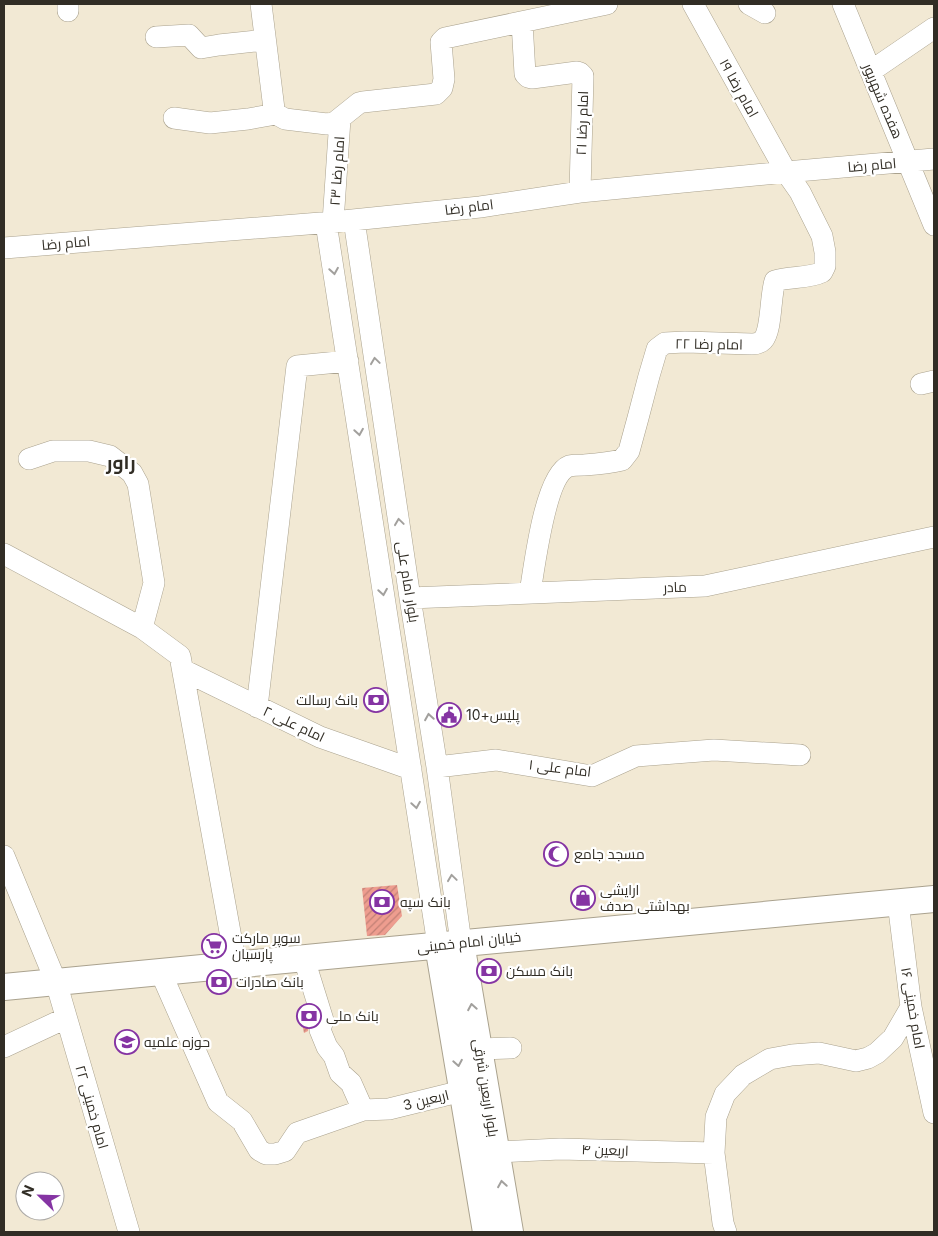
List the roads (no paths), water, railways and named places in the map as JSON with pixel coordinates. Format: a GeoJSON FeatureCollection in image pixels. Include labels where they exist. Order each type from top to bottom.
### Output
{"type":"FeatureCollection","features":[{"type":"Feature","properties":{"kind":"main road","name":"خیابان امام خمینی"},"geometry":{"type":"LineString","coordinates":[[4,987],[236,966],[713,918],[934,899]]}},
{"type":"Feature","properties":{"kind":"main road","name":"بلوار اربعین شرقی"},"geometry":{"type":"LineString","coordinates":[[450,944],[479,1049],[510,1232]]}},
{"type":"Feature","properties":{"kind":"main road","name":"بلوار اربعین شرقی"},"geometry":{"type":"LineString","coordinates":[[450,944],[462,1091],[486,1232]]}},
{"type":"Feature","properties":{"kind":"street"},"geometry":{"type":"LineString","coordinates":[[261,4],[276,114]]}},
{"type":"Feature","properties":{"kind":"street"},"geometry":{"type":"LineString","coordinates":[[174,118],[210,123],[276,114],[285,119],[327,124],[334,123],[363,102],[436,94],[442,88],[444,79],[441,42],[445,38],[607,4]]}},
{"type":"Feature","properties":{"kind":"street","name":"امام رضا ۱۹"},"geometry":{"type":"LineString","coordinates":[[693,4],[786,172]]}},
{"type":"Feature","properties":{"kind":"street","name":"هفده شهریور"},"geometry":{"type":"LineString","coordinates":[[843,4],[934,225]]}},
{"type":"Feature","properties":{"kind":"street","name":"امام رضا ۲۱"},"geometry":{"type":"LineString","coordinates":[[522,22],[526,74],[528,77],[577,72],[583,76],[580,192]]}},
{"type":"Feature","properties":{"kind":"street"},"geometry":{"type":"LineString","coordinates":[[870,71],[934,28]]}},
{"type":"Feature","properties":{"kind":"street"},"geometry":{"type":"LineString","coordinates":[[156,37],[189,35],[201,48],[219,44],[265,40]]}},
{"type":"Feature","properties":{"kind":"street","name":"امام رضا ۲۳"},"geometry":{"type":"LineString","coordinates":[[338,222],[340,119]]}},
{"type":"Feature","properties":{"kind":"street","name":"امام رضا"},"geometry":{"type":"LineString","coordinates":[[4,248],[338,222],[480,207],[580,192],[934,159]]}},
{"type":"Feature","properties":{"kind":"street","name":"امام رضا ۲۲"},"geometry":{"type":"LineString","coordinates":[[530,593],[541,522],[559,474],[568,466],[622,460],[629,451],[648,376],[658,349],[666,343],[758,343],[763,340],[768,329],[775,281],[817,275],[822,272],[825,266],[825,252],[822,236],[800,192],[786,172]]}},
{"type":"Feature","properties":{"kind":"street","name":"بلوار امام علی"},"geometry":{"type":"LineString","coordinates":[[338,222],[348,361],[411,769],[450,944]]}},
{"type":"Feature","properties":{"kind":"street","name":"بلوار امام علی"},"geometry":{"type":"LineString","coordinates":[[338,222],[410,598],[437,767],[450,944]]}},
{"type":"Feature","properties":{"kind":"street"},"geometry":{"type":"LineString","coordinates":[[257,707],[297,366],[348,361]]}},
{"type":"Feature","properties":{"kind":"street"},"geometry":{"type":"LineString","coordinates":[[29,459],[53,451],[89,451],[110,456],[132,473],[138,484],[154,583],[142,628]]}},
{"type":"Feature","properties":{"kind":"street","name":"مادر"},"geometry":{"type":"LineString","coordinates":[[410,598],[705,586],[934,537]]}},
{"type":"Feature","properties":{"kind":"street"},"geometry":{"type":"LineString","coordinates":[[4,554],[142,628],[180,656],[236,966]]}},
{"type":"Feature","properties":{"kind":"street","name":"امام علی ۲"},"geometry":{"type":"LineString","coordinates":[[182,670],[320,738],[411,769]]}},
{"type":"Feature","properties":{"kind":"street","name":"امام علی ۱"},"geometry":{"type":"LineString","coordinates":[[437,767],[496,760],[592,776],[636,756],[714,750],[800,755]]}},
{"type":"Feature","properties":{"kind":"street","name":"امام خمینی ۲۲"},"geometry":{"type":"LineString","coordinates":[[4,856],[56,982],[129,1232]]}},
{"type":"Feature","properties":{"kind":"street","name":"امام خمینی ۱۶"},"geometry":{"type":"LineString","coordinates":[[898,902],[911,1007],[934,1113]]}},
{"type":"Feature","properties":{"kind":"street"},"geometry":{"type":"LineString","coordinates":[[304,959],[323,1020],[320,1030],[327,1047],[334,1056],[340,1073],[351,1084],[363,1110]]}},
{"type":"Feature","properties":{"kind":"street","name":"اربعین 3"},"geometry":{"type":"LineString","coordinates":[[161,973],[218,1102],[242,1121],[259,1150],[266,1154],[276,1154],[285,1151],[297,1133],[363,1110],[389,1109],[462,1091]]}},
{"type":"Feature","properties":{"kind":"street"},"geometry":{"type":"LineString","coordinates":[[726,1232],[723,1223],[714,1153],[716,1117],[725,1094],[743,1075],[770,1059],[819,1052],[856,1060],[868,1058],[877,1053],[893,1038],[911,1007]]}},
{"type":"Feature","properties":{"kind":"street"},"geometry":{"type":"LineString","coordinates":[[4,1048],[66,1018]]}},
{"type":"Feature","properties":{"kind":"street"},"geometry":{"type":"LineString","coordinates":[[479,1049],[511,1048]]}},
{"type":"Feature","properties":{"kind":"street","name":"اربعین ۴"},"geometry":{"type":"LineString","coordinates":[[496,1152],[560,1149],[714,1153]]}},
{"type":"Feature","properties":{"kind":"place","name":"بانک رسالت"},"geometry":{"type":"Point","coordinates":[376,700]}},
{"type":"Feature","properties":{"kind":"place","name":"پلیس+10"},"geometry":{"type":"Point","coordinates":[449,715]}},
{"type":"Feature","properties":{"kind":"place","name":"مسجد جامع"},"geometry":{"type":"Point","coordinates":[556,854]}},
{"type":"Feature","properties":{"kind":"place","name":"ارایشی بهداشتی صدف"},"geometry":{"type":"Point","coordinates":[583,898]}},
{"type":"Feature","properties":{"kind":"place","name":"بانک سپه"},"geometry":{"type":"Point","coordinates":[382,902]}},
{"type":"Feature","properties":{"kind":"place","name":"سوپر مارکت پارسیان"},"geometry":{"type":"Point","coordinates":[214,946]}},
{"type":"Feature","properties":{"kind":"place","name":"بانک مسکن"},"geometry":{"type":"Point","coordinates":[489,971]}},
{"type":"Feature","properties":{"kind":"place","name":"بانک صادرات"},"geometry":{"type":"Point","coordinates":[219,982]}},
{"type":"Feature","properties":{"kind":"place","name":"بانک ملی"},"geometry":{"type":"Point","coordinates":[309,1016]}},
{"type":"Feature","properties":{"kind":"place","name":"حوزه علمیه"},"geometry":{"type":"Point","coordinates":[127,1042]}},
{"type":"Feature","properties":{"kind":"district","name":"راور"},"geometry":{"type":"Point","coordinates":[121,462]}}]}
